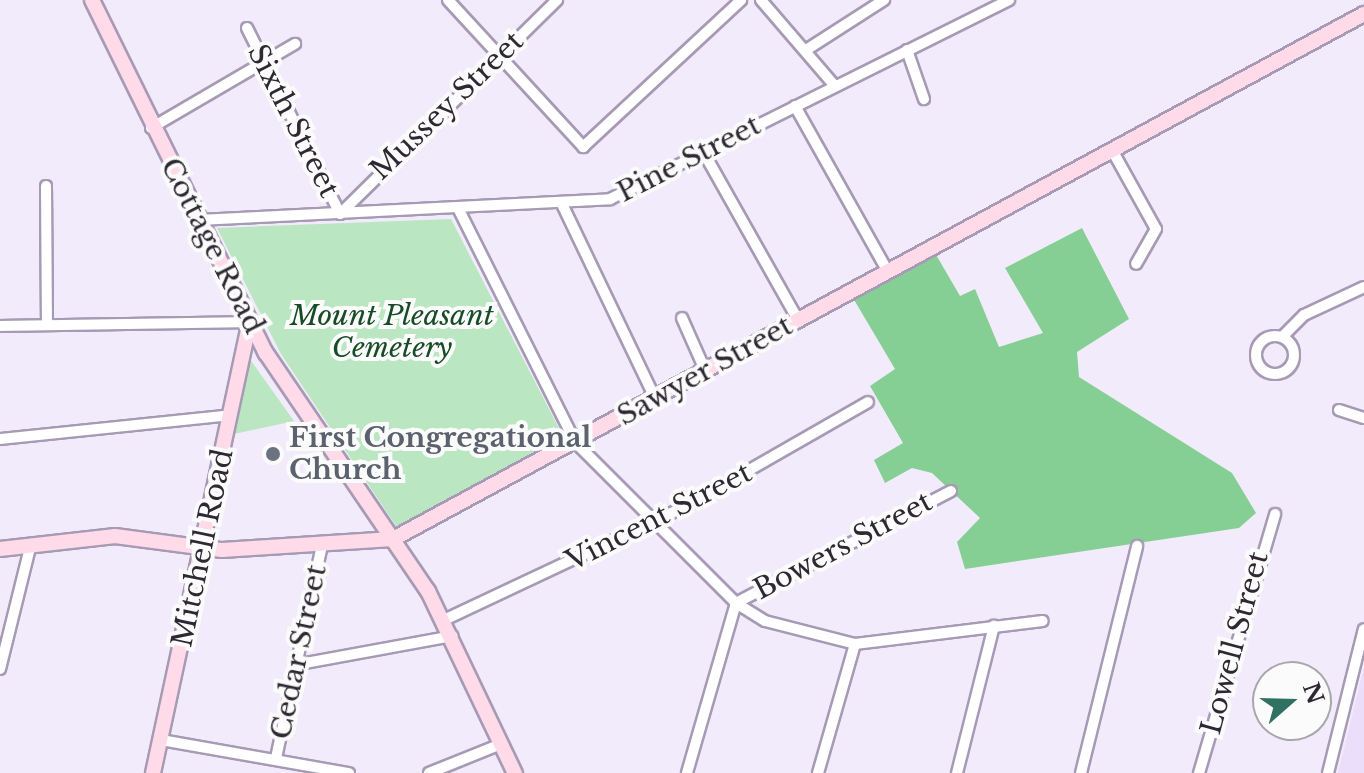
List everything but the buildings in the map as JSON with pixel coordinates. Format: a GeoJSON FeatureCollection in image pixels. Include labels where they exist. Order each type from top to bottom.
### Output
{"type":"FeatureCollection","features":[{"type":"Feature","properties":{"kind":"street","name":"Cottage Road"},"geometry":{"type":"LineString","coordinates":[[92,0],[151,128],[250,322],[444,620],[515,773]]}},
{"type":"Feature","properties":{"kind":"street"},"geometry":{"type":"LineString","coordinates":[[448,0],[583,147],[741,0]]}},
{"type":"Feature","properties":{"kind":"street","name":"Mussey Street"},"geometry":{"type":"LineString","coordinates":[[340,214],[557,0]]}},
{"type":"Feature","properties":{"kind":"street"},"geometry":{"type":"LineString","coordinates":[[761,0],[835,86]]}},
{"type":"Feature","properties":{"kind":"street"},"geometry":{"type":"LineString","coordinates":[[806,50],[884,0]]}},
{"type":"Feature","properties":{"kind":"street","name":"Pine Street"},"geometry":{"type":"LineString","coordinates":[[199,220],[459,210],[610,199],[1009,0]]}},
{"type":"Feature","properties":{"kind":"street","name":"Sawyer Street"},"geometry":{"type":"LineString","coordinates":[[0,549],[115,536],[202,547],[322,545],[393,539],[1364,14]]}},
{"type":"Feature","properties":{"kind":"street","name":"Sixth Street"},"geometry":{"type":"LineString","coordinates":[[247,28],[340,214]]}},
{"type":"Feature","properties":{"kind":"street"},"geometry":{"type":"LineString","coordinates":[[151,128],[295,44]]}},
{"type":"Feature","properties":{"kind":"street"},"geometry":{"type":"LineString","coordinates":[[907,50],[924,99]]}},
{"type":"Feature","properties":{"kind":"street"},"geometry":{"type":"LineString","coordinates":[[795,106],[888,272]]}},
{"type":"Feature","properties":{"kind":"street"},"geometry":{"type":"LineString","coordinates":[[1112,150],[1156,229],[1136,264]]}},
{"type":"Feature","properties":{"kind":"street"},"geometry":{"type":"LineString","coordinates":[[704,153],[798,320]]}},
{"type":"Feature","properties":{"kind":"street"},"geometry":{"type":"LineString","coordinates":[[46,186],[47,324]]}},
{"type":"Feature","properties":{"kind":"street"},"geometry":{"type":"LineString","coordinates":[[562,204],[655,398]]}},
{"type":"Feature","properties":{"kind":"street"},"geometry":{"type":"LineString","coordinates":[[459,210],[575,442],[736,603],[765,621],[855,644],[1043,621]]}},
{"type":"Feature","properties":{"kind":"street"},"geometry":{"type":"LineString","coordinates":[[1282,337],[1304,315],[1364,287]]}},
{"type":"Feature","properties":{"kind":"street"},"geometry":{"type":"LineString","coordinates":[[682,318],[705,370]]}},
{"type":"Feature","properties":{"kind":"street"},"geometry":{"type":"LineString","coordinates":[[0,326],[250,322]]}},
{"type":"Feature","properties":{"kind":"street","name":"Mitchell Road"},"geometry":{"type":"LineString","coordinates":[[153,773],[250,322]]}},
{"type":"Feature","properties":{"kind":"street","name":"Vincent Street"},"geometry":{"type":"LineString","coordinates":[[444,620],[657,521],[868,402]]}},
{"type":"Feature","properties":{"kind":"street"},"geometry":{"type":"LineString","coordinates":[[1339,410],[1364,418]]}},
{"type":"Feature","properties":{"kind":"street"},"geometry":{"type":"LineString","coordinates":[[0,439],[231,415]]}},
{"type":"Feature","properties":{"kind":"street","name":"Bowers Street"},"geometry":{"type":"LineString","coordinates":[[736,603],[951,491]]}},
{"type":"Feature","properties":{"kind":"street","name":"Lowell Street"},"geometry":{"type":"LineString","coordinates":[[1199,773],[1275,514]]}},
{"type":"Feature","properties":{"kind":"street"},"geometry":{"type":"LineString","coordinates":[[0,669],[31,544]]}},
{"type":"Feature","properties":{"kind":"street","name":"Cedar Street"},"geometry":{"type":"LineString","coordinates":[[276,758],[300,664],[322,545]]}},
{"type":"Feature","properties":{"kind":"street"},"geometry":{"type":"LineString","coordinates":[[1081,773],[1137,546]]}},
{"type":"Feature","properties":{"kind":"street"},"geometry":{"type":"LineString","coordinates":[[687,773],[736,603]]}},
{"type":"Feature","properties":{"kind":"street"},"geometry":{"type":"LineString","coordinates":[[957,773],[994,626]]}},
{"type":"Feature","properties":{"kind":"street"},"geometry":{"type":"LineString","coordinates":[[1328,773],[1364,629]]}},
{"type":"Feature","properties":{"kind":"street"},"geometry":{"type":"LineString","coordinates":[[300,664],[452,636]]}},
{"type":"Feature","properties":{"kind":"street"},"geometry":{"type":"LineString","coordinates":[[818,773],[855,644]]}},
{"type":"Feature","properties":{"kind":"street"},"geometry":{"type":"LineString","coordinates":[[161,740],[349,773]]}},
{"type":"Feature","properties":{"kind":"street"},"geometry":{"type":"LineString","coordinates":[[429,773],[501,744]]}},
{"type":"Feature","properties":{"kind":"shaded area"},"geometry":{"type":"Polygon","coordinates":[[[1364,667],[1364,773],[1338,773],[1364,667]]]}},
{"type":"Feature","properties":{"kind":"green space","name":"Mount Pleasant Cemetery"},"geometry":{"type":"Polygon","coordinates":[[[451,219],[565,440],[398,529],[281,354],[217,228],[451,219]]]}},
{"type":"Feature","properties":{"kind":"green space"},"geometry":{"type":"Polygon","coordinates":[[[1082,228],[1129,319],[1077,352],[1079,377],[1232,473],[1256,513],[1239,528],[965,569],[957,542],[980,518],[932,473],[912,468],[885,483],[874,460],[903,443],[870,386],[895,369],[853,298],[935,253],[960,296],[975,289],[999,347],[1043,333],[1005,268],[1082,228]]]}},
{"type":"Feature","properties":{"kind":"green space"},"geometry":{"type":"Polygon","coordinates":[[[249,358],[294,421],[234,434],[249,358]]]}},
{"type":"Feature","properties":{"kind":"place","name":"First Congregational Church"},"geometry":{"type":"Point","coordinates":[273,454]}}]}
